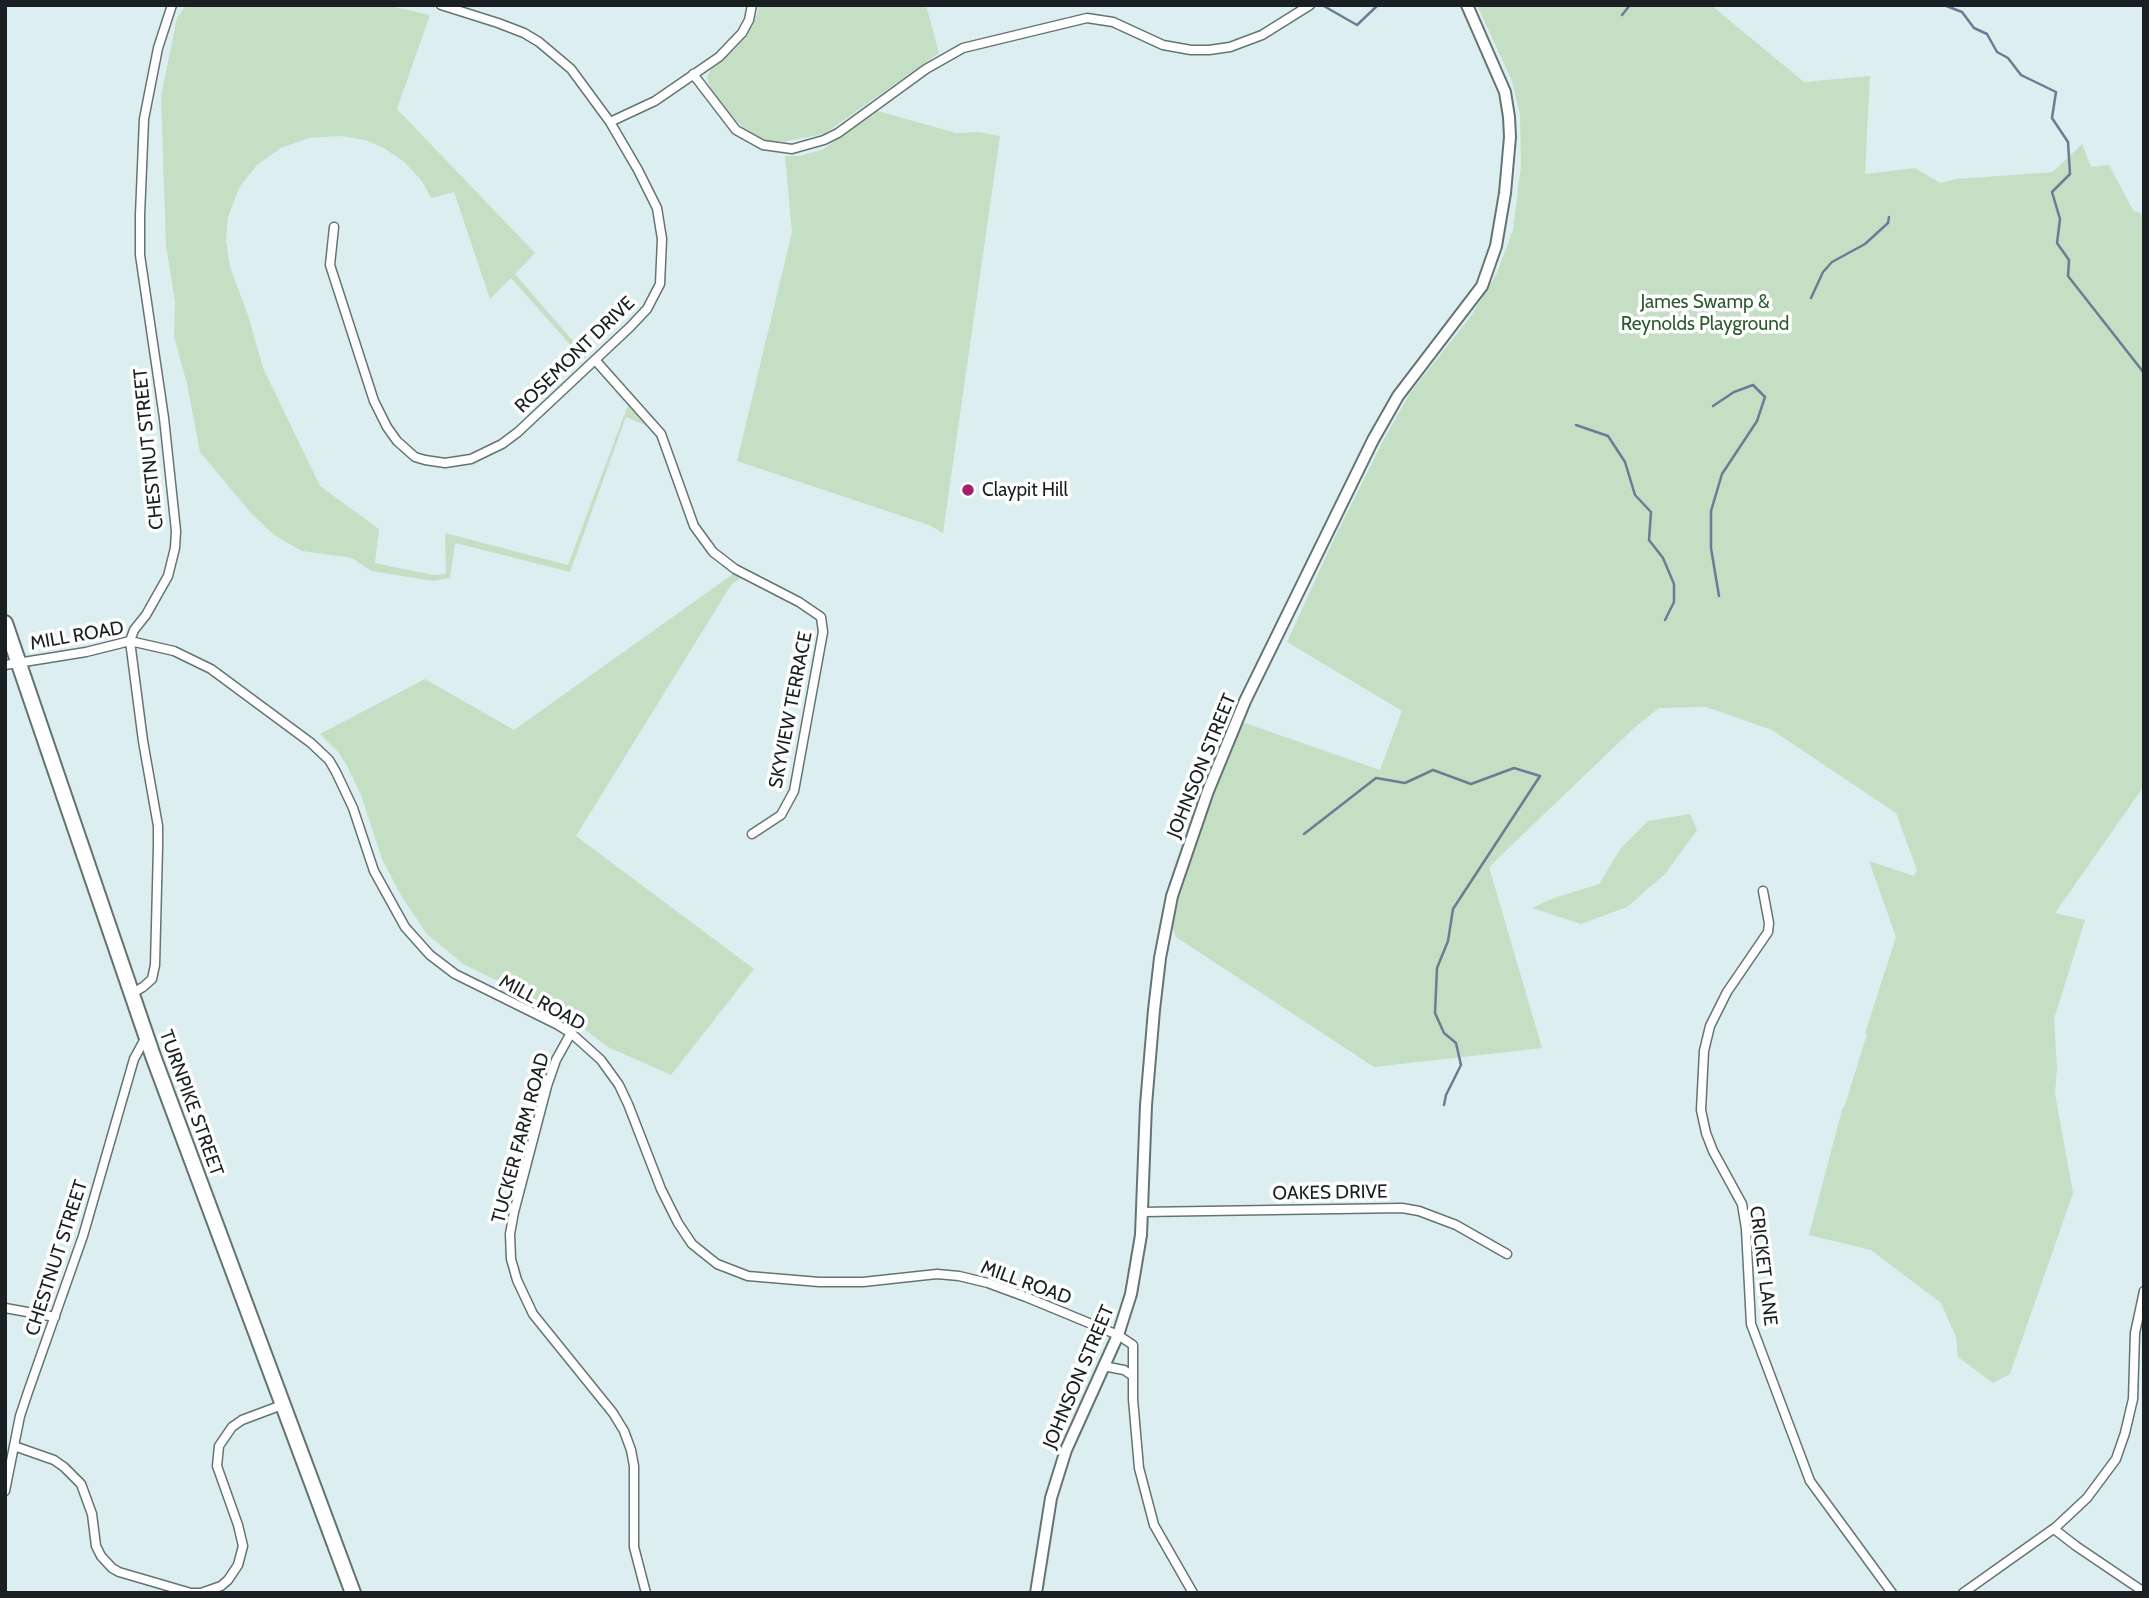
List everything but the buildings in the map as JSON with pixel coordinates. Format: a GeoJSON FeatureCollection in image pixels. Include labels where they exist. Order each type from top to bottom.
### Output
{"type":"FeatureCollection","features":[{"type":"Feature","properties":{"kind":"highway","name":"TURNPIKE STREET"},"geometry":{"type":"LineString","coordinates":[[5,623],[12,663],[131,994],[353,1593]]}},
{"type":"Feature","properties":{"kind":"street","name":"CHESTNUT STREET"},"geometry":{"type":"LineString","coordinates":[[130,641],[168,576],[174,548],[171,472],[140,255],[144,119],[158,48],[172,5]]}},
{"type":"Feature","properties":{"kind":"street","name":"ROSEMONT DRIVE"},"geometry":{"type":"LineString","coordinates":[[334,227],[330,265],[374,401],[387,428],[397,441],[415,457],[436,462],[471,459],[502,444],[596,361],[647,309],[660,284],[661,226],[657,208],[610,122],[571,69],[539,42],[512,28],[441,5]]}},
{"type":"Feature","properties":{"kind":"street"},"geometry":{"type":"LineString","coordinates":[[610,122],[655,101],[719,57],[749,20],[752,5]]}},
{"type":"Feature","properties":{"kind":"street"},"geometry":{"type":"LineString","coordinates":[[693,74],[736,130],[763,145],[792,149],[838,133],[926,69],[963,48],[1087,18],[1113,22],[1163,45],[1209,50],[1230,47],[1262,35],[1309,5]]}},
{"type":"Feature","properties":{"kind":"street","name":"JOHNSON STREET"},"geometry":{"type":"LineString","coordinates":[[1036,1593],[1051,1499],[1066,1450],[1118,1335],[1131,1294],[1141,1236],[1146,1105],[1160,958],[1172,896],[1209,791],[1245,701],[1373,440],[1398,396],[1482,286],[1496,246],[1505,193],[1509,117],[1505,92],[1467,5]]}},
{"type":"Feature","properties":{"kind":"street","name":"SKYVIEW TERRACE"},"geometry":{"type":"LineString","coordinates":[[596,361],[661,434],[694,526],[713,552],[735,569],[799,602],[821,617],[823,632],[794,791],[781,815],[752,834]]}},
{"type":"Feature","properties":{"kind":"street","name":"MILL ROAD"},"geometry":{"type":"LineString","coordinates":[[12,663],[86,652],[130,641],[174,651],[199,662],[311,743],[336,772],[353,808],[382,887],[405,927],[418,943],[455,975],[512,1001],[570,1033],[601,1060],[619,1086],[661,1189],[678,1223],[692,1244],[717,1264],[748,1276],[819,1282],[863,1282],[937,1274],[959,1276],[988,1283],[1118,1335]]}},
{"type":"Feature","properties":{"kind":"street"},"geometry":{"type":"LineString","coordinates":[[130,641],[143,741],[158,826],[155,965],[152,979],[131,994]]}},
{"type":"Feature","properties":{"kind":"street","name":"CRICKET LANE"},"geometry":{"type":"LineString","coordinates":[[1763,891],[1768,932],[1727,992],[1710,1026],[1704,1051],[1701,1110],[1713,1151],[1742,1205],[1746,1229],[1751,1324],[1810,1480],[1892,1593]]}},
{"type":"Feature","properties":{"kind":"street","name":"TUCKER FARM ROAD"},"geometry":{"type":"LineString","coordinates":[[570,1033],[547,1086],[524,1174],[510,1234],[511,1259],[517,1280],[533,1314],[613,1413],[624,1431],[634,1466],[635,1548],[646,1593]]}},
{"type":"Feature","properties":{"kind":"street","name":"CHESTNUT STREET"},"geometry":{"type":"LineString","coordinates":[[5,1492],[28,1392],[83,1236],[134,1059],[147,1036]]}},
{"type":"Feature","properties":{"kind":"street","name":"OAKES DRIVE"},"geometry":{"type":"LineString","coordinates":[[1142,1212],[1402,1209],[1419,1211],[1456,1224],[1507,1254]]}},
{"type":"Feature","properties":{"kind":"street"},"geometry":{"type":"LineString","coordinates":[[1963,1593],[2054,1529],[2087,1499],[2116,1459],[2133,1399],[2135,1333],[2144,1291]]}},
{"type":"Feature","properties":{"kind":"street"},"geometry":{"type":"LineString","coordinates":[[5,1308],[55,1317]]}},
{"type":"Feature","properties":{"kind":"street"},"geometry":{"type":"LineString","coordinates":[[1118,1335],[1133,1345],[1139,1468],[1154,1525],[1193,1593]]}},
{"type":"Feature","properties":{"kind":"street"},"geometry":{"type":"LineString","coordinates":[[1103,1366],[1112,1366],[1133,1376]]}},
{"type":"Feature","properties":{"kind":"street"},"geometry":{"type":"LineString","coordinates":[[14,1446],[54,1460],[81,1485],[92,1514],[96,1546],[112,1568],[200,1593],[228,1580],[238,1565],[243,1546],[217,1466],[219,1446],[232,1427],[242,1420],[282,1405]]}},
{"type":"Feature","properties":{"kind":"street"},"geometry":{"type":"LineString","coordinates":[[2054,1529],[2144,1592]]}},
{"type":"Feature","properties":{"kind":"green space"},"geometry":{"type":"Polygon","coordinates":[[[186,5],[386,5],[430,15],[397,109],[535,253],[515,274],[586,356],[583,359],[511,278],[490,299],[454,192],[431,198],[422,181],[404,162],[384,148],[365,140],[341,136],[309,138],[281,148],[257,165],[240,186],[228,217],[226,240],[230,267],[248,315],[263,368],[320,486],[379,529],[375,563],[433,575],[446,574],[445,533],[568,565],[628,405],[647,426],[626,417],[570,572],[455,543],[450,578],[433,581],[371,571],[352,558],[302,551],[274,535],[251,513],[200,452],[187,384],[174,336],[175,302],[166,245],[161,96],[177,18],[186,5]]]}},
{"type":"Feature","properties":{"kind":"green space"},"geometry":{"type":"Polygon","coordinates":[[[759,5],[926,5],[939,53],[824,134],[781,142],[765,141],[746,130],[730,115],[710,87],[707,78],[712,67],[746,37],[759,5]]]}},
{"type":"Feature","properties":{"kind":"green space","name":"James Swamp & Reynolds Playground"},"geometry":{"type":"Polygon","coordinates":[[[1477,5],[1711,5],[1804,82],[1870,76],[1865,174],[1915,168],[1940,183],[1956,179],[2053,172],[2082,144],[2091,167],[2109,165],[2133,210],[2144,215],[2144,786],[2055,913],[2085,920],[2054,1019],[2057,1068],[2055,1094],[2073,1193],[2010,1374],[1993,1383],[1958,1357],[1956,1337],[1941,1303],[1871,1250],[1809,1235],[1842,1110],[1896,937],[1869,861],[1914,876],[1917,870],[1896,813],[1772,730],[1706,707],[1659,708],[1635,727],[1489,867],[1542,1048],[1374,1067],[1176,937],[1170,920],[1174,894],[1242,722],[1380,770],[1402,711],[1287,642],[1383,441],[1410,393],[1471,316],[1497,273],[1513,230],[1521,166],[1520,114],[1512,81],[1477,5]]]}},
{"type":"Feature","properties":{"kind":"green space"},"geometry":{"type":"Polygon","coordinates":[[[878,111],[956,133],[977,132],[1000,136],[943,533],[929,525],[737,461],[792,232],[785,156],[799,156],[822,150],[878,111]]]}},
{"type":"Feature","properties":{"kind":"green space"},"geometry":{"type":"Polygon","coordinates":[[[733,574],[741,578],[731,585],[576,836],[754,969],[671,1075],[608,1047],[563,1013],[463,964],[427,934],[402,897],[382,859],[361,795],[346,764],[320,734],[425,679],[514,730],[733,574]]]}},
{"type":"Feature","properties":{"kind":"green space"},"geometry":{"type":"Polygon","coordinates":[[[1690,814],[1697,830],[1665,874],[1627,907],[1581,924],[1532,908],[1599,884],[1621,848],[1648,821],[1690,814]]]}},
{"type":"Feature","properties":{"kind":"waterway"},"geometry":{"type":"LineString","coordinates":[[1322,5],[1357,25],[1378,5]]}},
{"type":"Feature","properties":{"kind":"waterway"},"geometry":{"type":"LineString","coordinates":[[1622,15],[1630,5]]}},
{"type":"Feature","properties":{"kind":"waterway"},"geometry":{"type":"LineString","coordinates":[[1944,5],[1962,12],[1974,28],[1987,34],[1997,52],[2008,58],[2021,75],[2056,92],[2052,118],[2068,142],[2070,174],[2052,192],[2060,219],[2057,243],[2069,260],[2068,276],[2144,373]]}},
{"type":"Feature","properties":{"kind":"waterway"},"geometry":{"type":"LineString","coordinates":[[1811,298],[1823,272],[1832,262],[1865,244],[1888,223],[1889,217]]}},
{"type":"Feature","properties":{"kind":"waterway"},"geometry":{"type":"LineString","coordinates":[[1713,406],[1734,392],[1753,385],[1765,397],[1757,421],[1722,474],[1711,511],[1711,548],[1719,596]]}},
{"type":"Feature","properties":{"kind":"waterway"},"geometry":{"type":"LineString","coordinates":[[1576,425],[1608,436],[1625,462],[1635,495],[1651,512],[1649,540],[1663,558],[1674,584],[1674,602],[1665,620]]}},
{"type":"Feature","properties":{"kind":"waterway"},"geometry":{"type":"LineString","coordinates":[[1304,834],[1376,778],[1405,783],[1433,770],[1471,784],[1514,768],[1540,776]]}},
{"type":"Feature","properties":{"kind":"waterway"},"geometry":{"type":"LineString","coordinates":[[1444,1105],[1461,1065],[1456,1043],[1444,1033],[1435,1013],[1437,968],[1448,941],[1453,909],[1540,776],[1539,778]]}},
{"type":"Feature","properties":{"kind":"place","name":"Claypit Hill"},"geometry":{"type":"Point","coordinates":[968,490]}}]}
